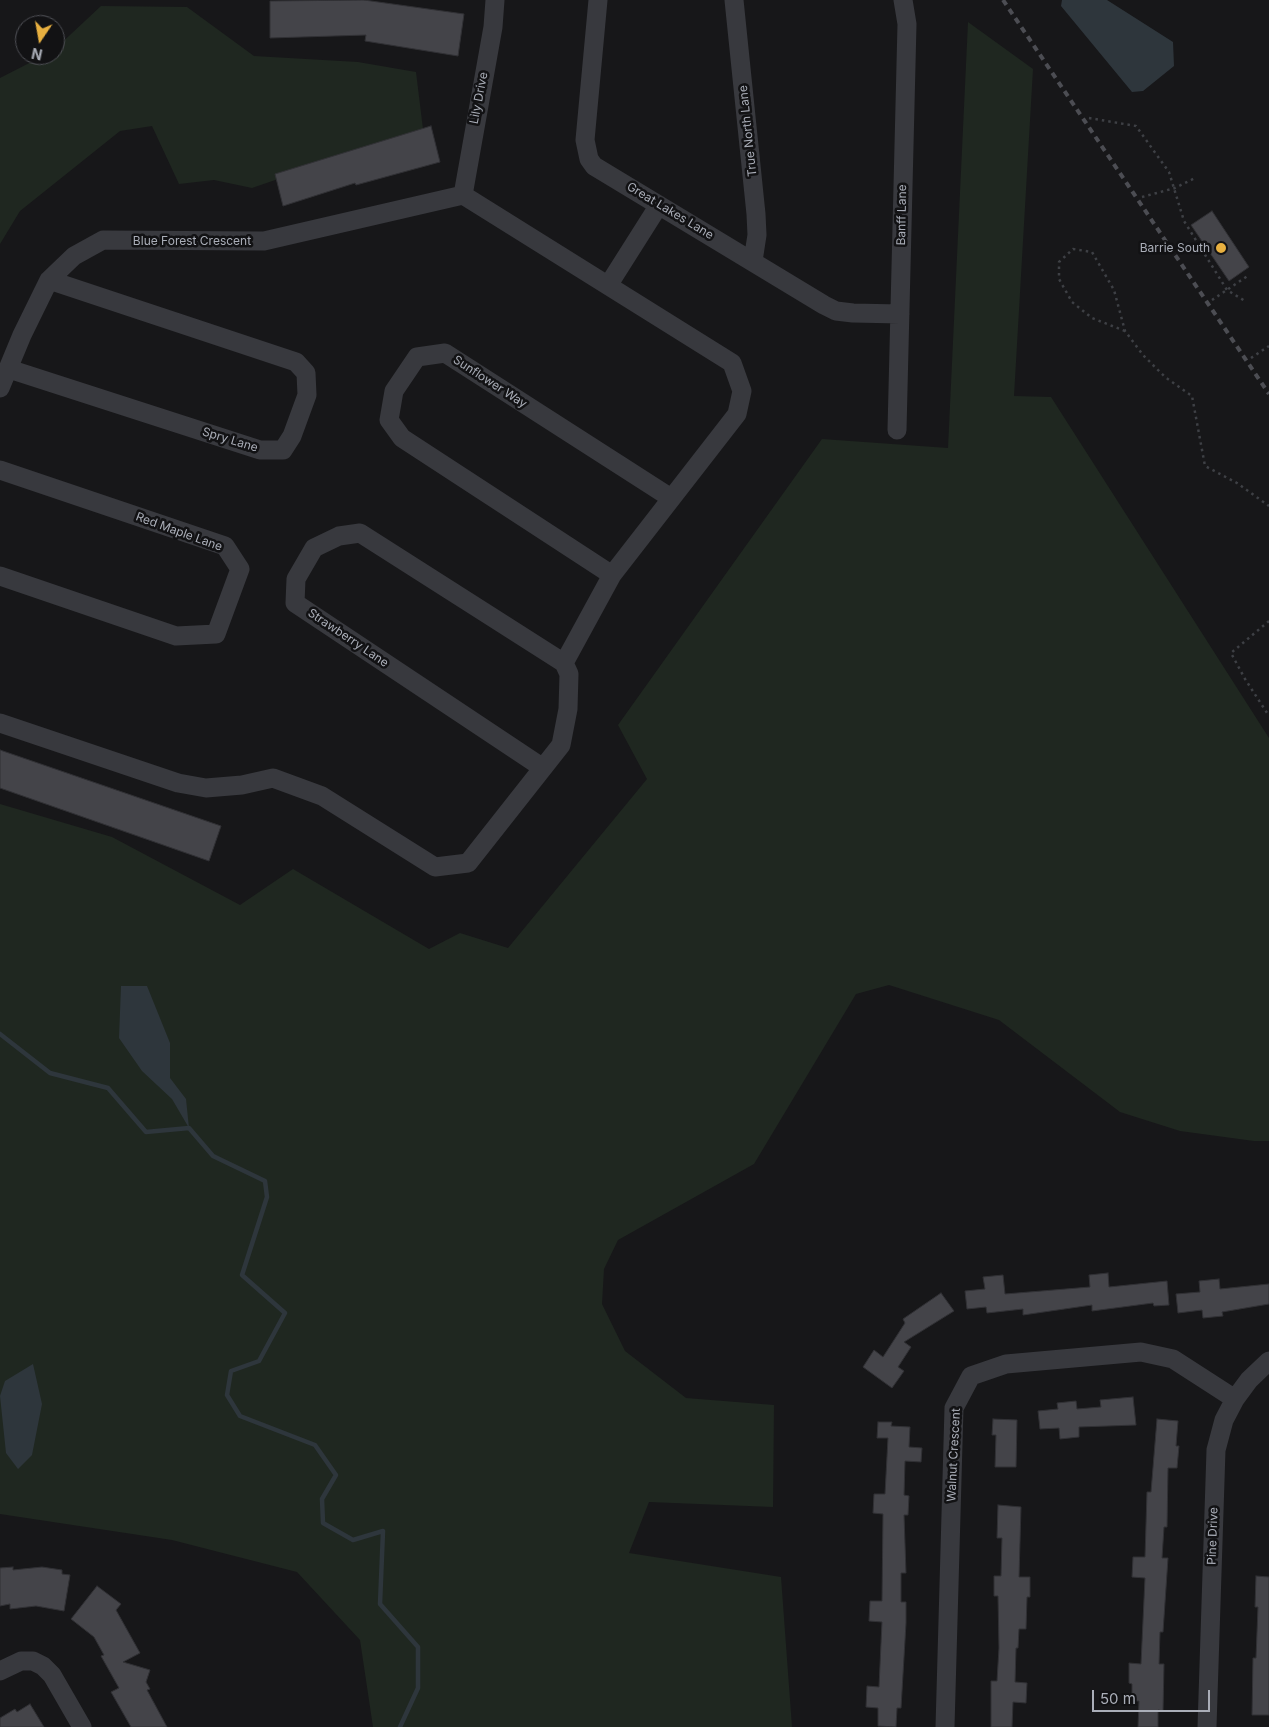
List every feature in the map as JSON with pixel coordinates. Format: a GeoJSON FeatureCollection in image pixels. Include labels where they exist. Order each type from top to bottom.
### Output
{"type":"FeatureCollection","features":[{"type":"Feature","properties":{"kind":"street","name":"Lily Drive"},"geometry":{"type":"LineString","coordinates":[[464,195],[493,27],[495,0]]}},
{"type":"Feature","properties":{"kind":"street","name":"Great Lakes Lane"},"geometry":{"type":"LineString","coordinates":[[598,0],[586,126],[586,151],[594,166],[836,311],[900,314]]}},
{"type":"Feature","properties":{"kind":"street","name":"True North Lane"},"geometry":{"type":"LineString","coordinates":[[734,0],[756,214],[757,234],[753,261]]}},
{"type":"Feature","properties":{"kind":"street","name":"Banff Lane"},"geometry":{"type":"LineString","coordinates":[[897,430],[907,24],[903,0]]}},
{"type":"Feature","properties":{"kind":"street","name":"Blue Forest Crescent"},"geometry":{"type":"LineString","coordinates":[[0,388],[22,335],[49,280],[74,256],[103,240],[264,241],[464,195]]}},
{"type":"Feature","properties":{"kind":"street"},"geometry":{"type":"LineString","coordinates":[[0,722],[178,783],[206,788],[242,785],[273,778],[322,796],[435,867],[468,863],[561,745],[568,709],[569,674],[564,663],[612,575],[737,414],[742,391],[732,363],[609,284],[464,195]]}},
{"type":"Feature","properties":{"kind":"street"},"geometry":{"type":"LineString","coordinates":[[609,284],[659,205]]}},
{"type":"Feature","properties":{"kind":"street","name":"Spry Lane"},"geometry":{"type":"LineString","coordinates":[[9,369],[260,450],[283,450],[292,436],[307,395],[306,373],[296,362],[49,280]]}},
{"type":"Feature","properties":{"kind":"street","name":"Sunflower Way"},"geometry":{"type":"LineString","coordinates":[[612,575],[402,438],[389,420],[394,391],[417,358],[445,353],[671,498]]}},
{"type":"Feature","properties":{"kind":"street","name":"Red Maple Lane"},"geometry":{"type":"LineString","coordinates":[[0,470],[224,546],[240,569],[216,634],[176,636],[0,576]]}},
{"type":"Feature","properties":{"kind":"street","name":"Strawberry Lane"},"geometry":{"type":"LineString","coordinates":[[543,768],[295,603],[296,579],[314,548],[339,536],[360,534],[564,663]]}},
{"type":"Feature","properties":{"kind":"street","name":"Walnut Crescent"},"geometry":{"type":"LineString","coordinates":[[945,1727],[954,1408],[971,1376],[1006,1364],[1141,1352],[1173,1359],[1235,1399]]}},
{"type":"Feature","properties":{"kind":"street","name":"Pine Drive"},"geometry":{"type":"LineString","coordinates":[[1207,1727],[1216,1450],[1224,1420],[1235,1399],[1249,1380],[1269,1361]]}},
{"type":"Feature","properties":{"kind":"street"},"geometry":{"type":"LineString","coordinates":[[0,1671],[21,1661],[33,1661],[43,1666],[52,1674],[82,1727]]}},
{"type":"Feature","properties":{"kind":"path"},"geometry":{"type":"LineString","coordinates":[[1089,118],[1136,126],[1169,172],[1184,221],[1228,290],[1245,301]]}},
{"type":"Feature","properties":{"kind":"path"},"geometry":{"type":"LineString","coordinates":[[1142,197],[1175,188],[1195,178]]}},
{"type":"Feature","properties":{"kind":"path"},"geometry":{"type":"LineString","coordinates":[[1125,331],[1092,318],[1072,302],[1059,278],[1059,262],[1073,249],[1092,252],[1114,290],[1125,331],[1143,355],[1165,377],[1192,396],[1205,466],[1237,483],[1269,506]]}},
{"type":"Feature","properties":{"kind":"path"},"geometry":{"type":"LineString","coordinates":[[1212,300],[1249,276]]}},
{"type":"Feature","properties":{"kind":"path"},"geometry":{"type":"LineString","coordinates":[[1251,358],[1269,346]]}},
{"type":"Feature","properties":{"kind":"path"},"geometry":{"type":"LineString","coordinates":[[1269,621],[1231,653],[1244,679],[1269,716]]}},
{"type":"Feature","properties":{"kind":"shaded area"},"geometry":{"type":"Polygon","coordinates":[[[1062,0],[1107,0],[1173,42],[1174,66],[1143,91],[1132,92],[1061,6],[1062,0]]]}},
{"type":"Feature","properties":{"kind":"shaded area"},"geometry":{"type":"Polygon","coordinates":[[[101,6],[187,7],[254,56],[358,62],[416,72],[423,129],[252,188],[214,180],[179,184],[152,126],[120,131],[20,211],[0,244],[0,78],[25,65],[65,65],[65,40],[101,6]]]}},
{"type":"Feature","properties":{"kind":"shaded area"},"geometry":{"type":"Polygon","coordinates":[[[968,22],[1033,69],[1014,396],[1051,397],[1269,738],[1269,1141],[1254,1141],[1180,1131],[1120,1112],[999,1020],[889,985],[856,994],[754,1164],[618,1240],[604,1269],[602,1304],[625,1351],[686,1398],[774,1405],[773,1507],[649,1502],[629,1553],[781,1577],[792,1727],[373,1727],[360,1640],[297,1572],[172,1540],[0,1514],[0,804],[112,837],[240,905],[293,869],[429,949],[460,933],[508,948],[647,779],[618,725],[822,439],[948,448],[968,22]]]}},
{"type":"Feature","properties":{"kind":"shaded area"},"geometry":{"type":"Polygon","coordinates":[[[121,986],[147,986],[170,1043],[170,1078],[186,1099],[189,1128],[172,1099],[142,1071],[119,1038],[121,986]]]}},
{"type":"Feature","properties":{"kind":"shaded area"},"geometry":{"type":"Polygon","coordinates":[[[33,1364],[42,1404],[32,1455],[18,1469],[6,1453],[0,1396],[5,1381],[33,1364]]]}},
{"type":"Feature","properties":{"kind":"building"},"geometry":{"type":"Polygon","coordinates":[[[364,0],[464,14],[458,56],[365,41],[366,35],[270,38],[270,1],[364,0]]]}},
{"type":"Feature","properties":{"kind":"building"},"geometry":{"type":"Polygon","coordinates":[[[431,126],[440,162],[356,185],[355,183],[283,206],[275,174],[431,126]]]}},
{"type":"Feature","properties":{"kind":"building"},"geometry":{"type":"Polygon","coordinates":[[[1212,211],[1249,267],[1229,281],[1191,225],[1212,211]]]}},
{"type":"Feature","properties":{"kind":"building"},"geometry":{"type":"Polygon","coordinates":[[[0,750],[221,826],[209,861],[0,788],[0,750]]]}},
{"type":"Feature","properties":{"kind":"building"},"geometry":{"type":"Polygon","coordinates":[[[1108,1273],[1109,1287],[1167,1281],[1169,1305],[1154,1306],[1153,1303],[1092,1311],[1092,1305],[1023,1315],[1023,1309],[987,1313],[986,1307],[967,1309],[965,1291],[985,1289],[983,1277],[1003,1275],[1005,1294],[1090,1287],[1089,1275],[1108,1273]]]}},
{"type":"Feature","properties":{"kind":"building"},"geometry":{"type":"Polygon","coordinates":[[[1219,1279],[1220,1289],[1269,1284],[1269,1304],[1222,1312],[1223,1316],[1203,1318],[1202,1310],[1178,1313],[1176,1294],[1200,1292],[1199,1281],[1219,1279]]]}},
{"type":"Feature","properties":{"kind":"building"},"geometry":{"type":"Polygon","coordinates":[[[941,1293],[954,1311],[904,1342],[911,1347],[898,1367],[904,1371],[892,1388],[863,1367],[874,1350],[883,1357],[905,1323],[903,1319],[941,1293]]]}},
{"type":"Feature","properties":{"kind":"building"},"geometry":{"type":"Polygon","coordinates":[[[1133,1397],[1136,1425],[1079,1427],[1079,1437],[1060,1439],[1059,1428],[1040,1429],[1038,1411],[1058,1409],[1057,1403],[1076,1401],[1077,1409],[1101,1407],[1100,1400],[1133,1397]]]}},
{"type":"Feature","properties":{"kind":"building"},"geometry":{"type":"Polygon","coordinates":[[[993,1419],[1017,1420],[1016,1467],[995,1467],[996,1435],[992,1435],[993,1419]]]}},
{"type":"Feature","properties":{"kind":"building"},"geometry":{"type":"Polygon","coordinates":[[[1157,1419],[1178,1421],[1176,1446],[1179,1446],[1177,1468],[1168,1468],[1167,1527],[1164,1527],[1162,1558],[1168,1558],[1163,1632],[1160,1632],[1159,1664],[1164,1664],[1163,1711],[1158,1710],[1158,1727],[1138,1727],[1139,1701],[1132,1701],[1132,1684],[1129,1683],[1129,1663],[1141,1664],[1145,1578],[1132,1577],[1133,1557],[1145,1557],[1147,1492],[1151,1492],[1157,1419]]]}},
{"type":"Feature","properties":{"kind":"building"},"geometry":{"type":"Polygon","coordinates":[[[878,1422],[892,1422],[891,1426],[910,1427],[909,1447],[922,1448],[921,1462],[905,1461],[904,1495],[909,1496],[908,1515],[904,1515],[906,1573],[901,1573],[901,1602],[906,1602],[906,1623],[901,1708],[897,1708],[896,1727],[878,1726],[878,1708],[866,1707],[867,1686],[879,1687],[882,1622],[869,1621],[870,1601],[882,1601],[883,1514],[873,1513],[874,1494],[885,1494],[888,1438],[877,1438],[878,1422]]]}},
{"type":"Feature","properties":{"kind":"building"},"geometry":{"type":"Polygon","coordinates":[[[998,1505],[1021,1507],[1019,1577],[1030,1577],[1030,1597],[1027,1597],[1026,1629],[1019,1629],[1018,1648],[1016,1648],[1015,1682],[1027,1683],[1026,1703],[1013,1702],[1012,1727],[991,1727],[991,1681],[997,1681],[999,1648],[998,1596],[994,1596],[994,1576],[1001,1576],[1002,1538],[997,1538],[998,1505]]]}},
{"type":"Feature","properties":{"kind":"building"},"geometry":{"type":"Polygon","coordinates":[[[13,1567],[13,1570],[42,1567],[62,1570],[62,1574],[70,1575],[64,1611],[36,1606],[10,1609],[10,1604],[0,1606],[0,1568],[13,1567]]]}},
{"type":"Feature","properties":{"kind":"building"},"geometry":{"type":"Polygon","coordinates":[[[1256,1576],[1269,1577],[1269,1715],[1252,1715],[1253,1658],[1256,1658],[1258,1607],[1255,1607],[1256,1576]]]}},
{"type":"Feature","properties":{"kind":"building"},"geometry":{"type":"Polygon","coordinates":[[[97,1586],[121,1604],[116,1610],[140,1653],[123,1662],[150,1670],[146,1682],[150,1689],[147,1690],[167,1727],[131,1727],[111,1692],[119,1688],[101,1656],[104,1655],[94,1637],[71,1619],[97,1586]]]}},
{"type":"Feature","properties":{"kind":"building"},"geometry":{"type":"Polygon","coordinates":[[[30,1704],[44,1727],[0,1727],[0,1718],[15,1709],[17,1712],[30,1704]]]}},
{"type":"Feature","properties":{"kind":"waterway"},"geometry":{"type":"LineString","coordinates":[[0,1034],[50,1073],[108,1088],[146,1132],[189,1128],[213,1156],[265,1181],[267,1197],[242,1275],[285,1313],[259,1361],[231,1371],[227,1395],[240,1416],[315,1445],[336,1475],[322,1499],[323,1523],[353,1540],[383,1531],[380,1604],[418,1647],[418,1688],[400,1727]]}},
{"type":"Feature","properties":{"kind":"railway"},"geometry":{"type":"LineString","coordinates":[[1003,0],[1269,394]]}},
{"type":"Feature","properties":{"kind":"place","name":"Barrie South"},"geometry":{"type":"Point","coordinates":[1221,248]}}]}
